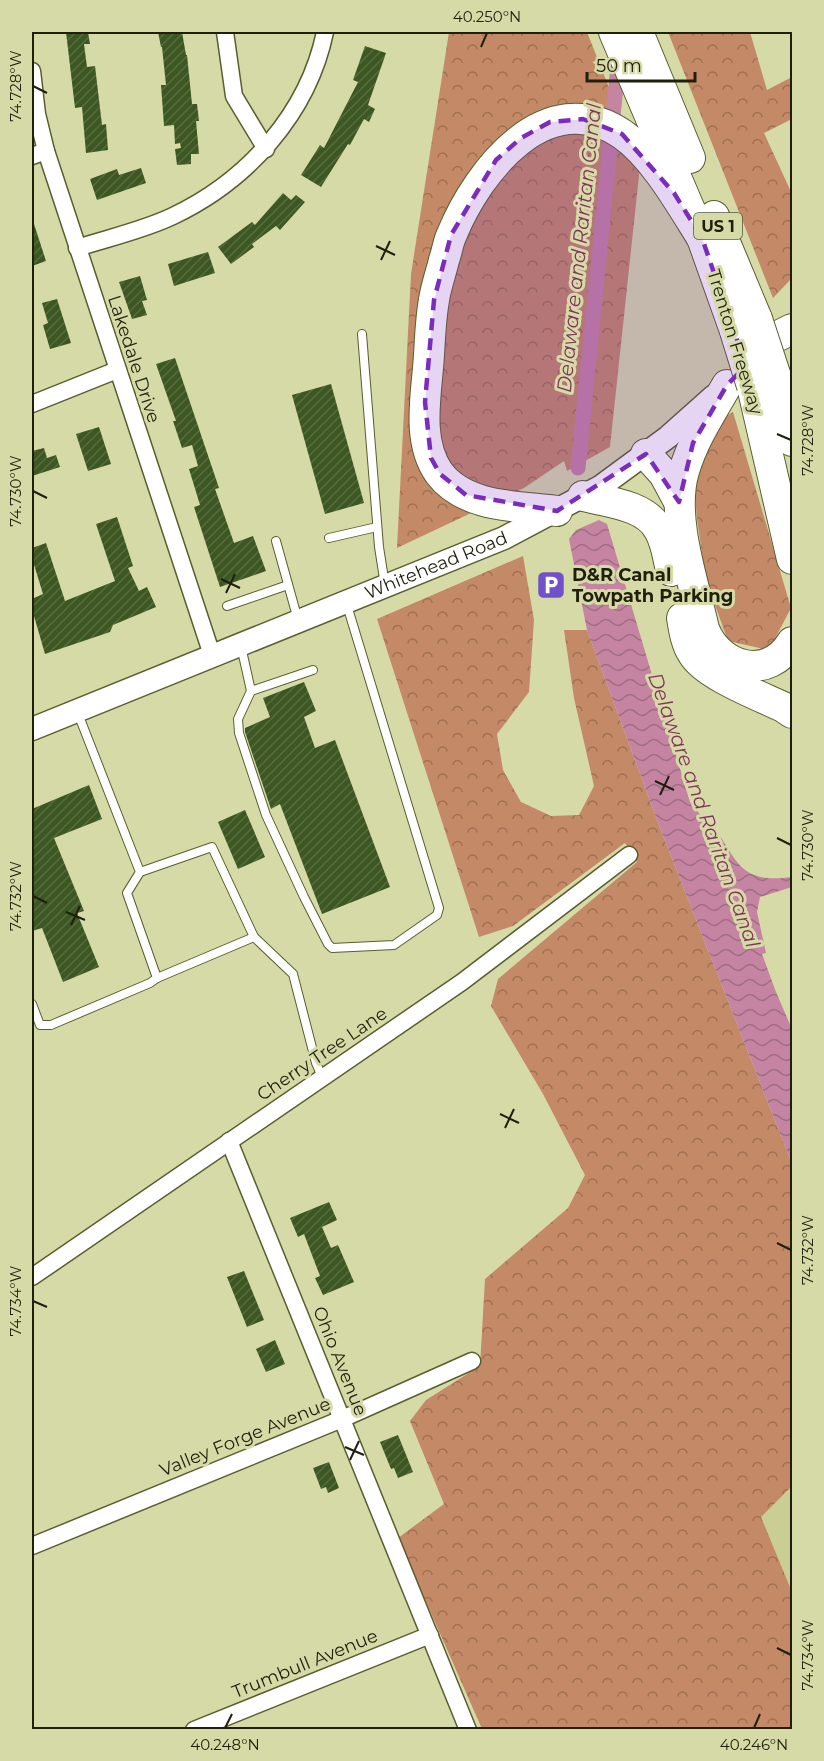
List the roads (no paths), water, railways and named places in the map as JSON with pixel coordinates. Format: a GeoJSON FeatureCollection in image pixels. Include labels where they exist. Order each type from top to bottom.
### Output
{"type":"FeatureCollection","features":[{"type":"Feature","properties":{"kind":"highway","name":"Trenton Freeway"},"geometry":{"type":"LineString","coordinates":[[614,32],[702,238],[770,327]]}},
{"type":"Feature","properties":{"kind":"highway","name":"Trenton Freeway"},"geometry":{"type":"LineString","coordinates":[[638,32],[661,142],[770,327],[751,382],[792,559]]}},
{"type":"Feature","properties":{"kind":"highway"},"geometry":{"type":"LineString","coordinates":[[661,142],[622,134],[604,125],[583,119],[550,122],[521,138],[496,160],[476,188],[451,235],[434,300],[425,402],[426,444],[440,474],[466,495],[504,505],[583,500],[642,512],[656,525],[665,544],[686,636],[697,660],[715,674],[783,706],[792,713]]}},
{"type":"Feature","properties":{"kind":"highway","name":"Trenton Freeway"},"geometry":{"type":"LineString","coordinates":[[751,382],[792,441]]}},
{"type":"Feature","properties":{"kind":"highway"},"geometry":{"type":"LineString","coordinates":[[751,382],[693,443],[683,473],[679,502],[682,531],[704,629],[709,642],[720,654],[743,665],[757,665],[770,662],[782,654],[792,642]]}},
{"type":"Feature","properties":{"kind":"highway"},"geometry":{"type":"LineString","coordinates":[[646,454],[664,474],[679,502]]}},
{"type":"Feature","properties":{"kind":"main road","name":"Whitehead Road"},"geometry":{"type":"LineString","coordinates":[[32,725],[77,710],[504,538],[583,500],[751,382],[770,327]]}},
{"type":"Feature","properties":{"kind":"street"},"geometry":{"type":"LineString","coordinates":[[225,32],[234,96],[266,148]]}},
{"type":"Feature","properties":{"kind":"street"},"geometry":{"type":"LineString","coordinates":[[77,248],[170,218],[227,184],[266,148],[293,110],[310,76],[325,32]]}},
{"type":"Feature","properties":{"kind":"street","name":"Lakedale Drive"},"geometry":{"type":"LineString","coordinates":[[32,71],[39,154],[77,248],[212,655]]}},
{"type":"Feature","properties":{"kind":"street"},"geometry":{"type":"LineString","coordinates":[[32,404],[117,370]]}},
{"type":"Feature","properties":{"kind":"street","name":"Cherry Tree Lane"},"geometry":{"type":"LineString","coordinates":[[32,1277],[462,982],[629,855]]}},
{"type":"Feature","properties":{"kind":"street","name":"Ohio Avenue"},"geometry":{"type":"LineString","coordinates":[[229,1141],[468,1730]]}},
{"type":"Feature","properties":{"kind":"street","name":"Valley Forge Avenue"},"geometry":{"type":"LineString","coordinates":[[32,1546],[342,1419],[472,1361]]}},
{"type":"Feature","properties":{"kind":"street","name":"Trumbull Avenue"},"geometry":{"type":"LineString","coordinates":[[194,1730],[430,1635]]}},
{"type":"Feature","properties":{"kind":"lane"},"geometry":{"type":"LineString","coordinates":[[362,334],[377,527],[385,586]]}},
{"type":"Feature","properties":{"kind":"lane"},"geometry":{"type":"LineString","coordinates":[[329,538],[377,527]]}},
{"type":"Feature","properties":{"kind":"lane"},"geometry":{"type":"LineString","coordinates":[[276,541],[298,621]]}},
{"type":"Feature","properties":{"kind":"lane"},"geometry":{"type":"LineString","coordinates":[[227,606],[288,585]]}},
{"type":"Feature","properties":{"kind":"lane"},"geometry":{"type":"LineString","coordinates":[[240,644],[251,691],[238,719],[239,733],[266,815],[328,944],[336,949],[394,945],[437,915],[439,908],[346,602]]}},
{"type":"Feature","properties":{"kind":"lane"},"geometry":{"type":"LineString","coordinates":[[251,691],[313,670]]}},
{"type":"Feature","properties":{"kind":"lane"},"geometry":{"type":"LineString","coordinates":[[77,710],[140,872]]}},
{"type":"Feature","properties":{"kind":"lane"},"geometry":{"type":"LineString","coordinates":[[157,978],[127,893],[140,872],[212,847],[254,937],[293,974],[316,1063],[322,1077]]}},
{"type":"Feature","properties":{"kind":"lane"},"geometry":{"type":"LineString","coordinates":[[32,1004],[40,1025],[51,1025],[254,937]]}},
{"type":"Feature","properties":{"kind":"water"},"geometry":{"type":"Polygon","coordinates":[[[599,520],[607,524],[690,802],[712,829],[716,829],[737,862],[745,870],[763,877],[792,877],[792,887],[760,897],[757,912],[766,953],[762,954],[792,1029],[792,1164],[660,828],[587,630],[569,539],[576,530],[599,520]]]}},
{"type":"Feature","properties":{"kind":"waterway","name":"Delaware and Raritan Canal"},"geometry":{"type":"LineString","coordinates":[[578,468],[619,56]]}},
{"type":"Feature","properties":{"kind":"place","name":"D&R Canal Towpath Parking"},"geometry":{"type":"Point","coordinates":[551,585]}}]}
